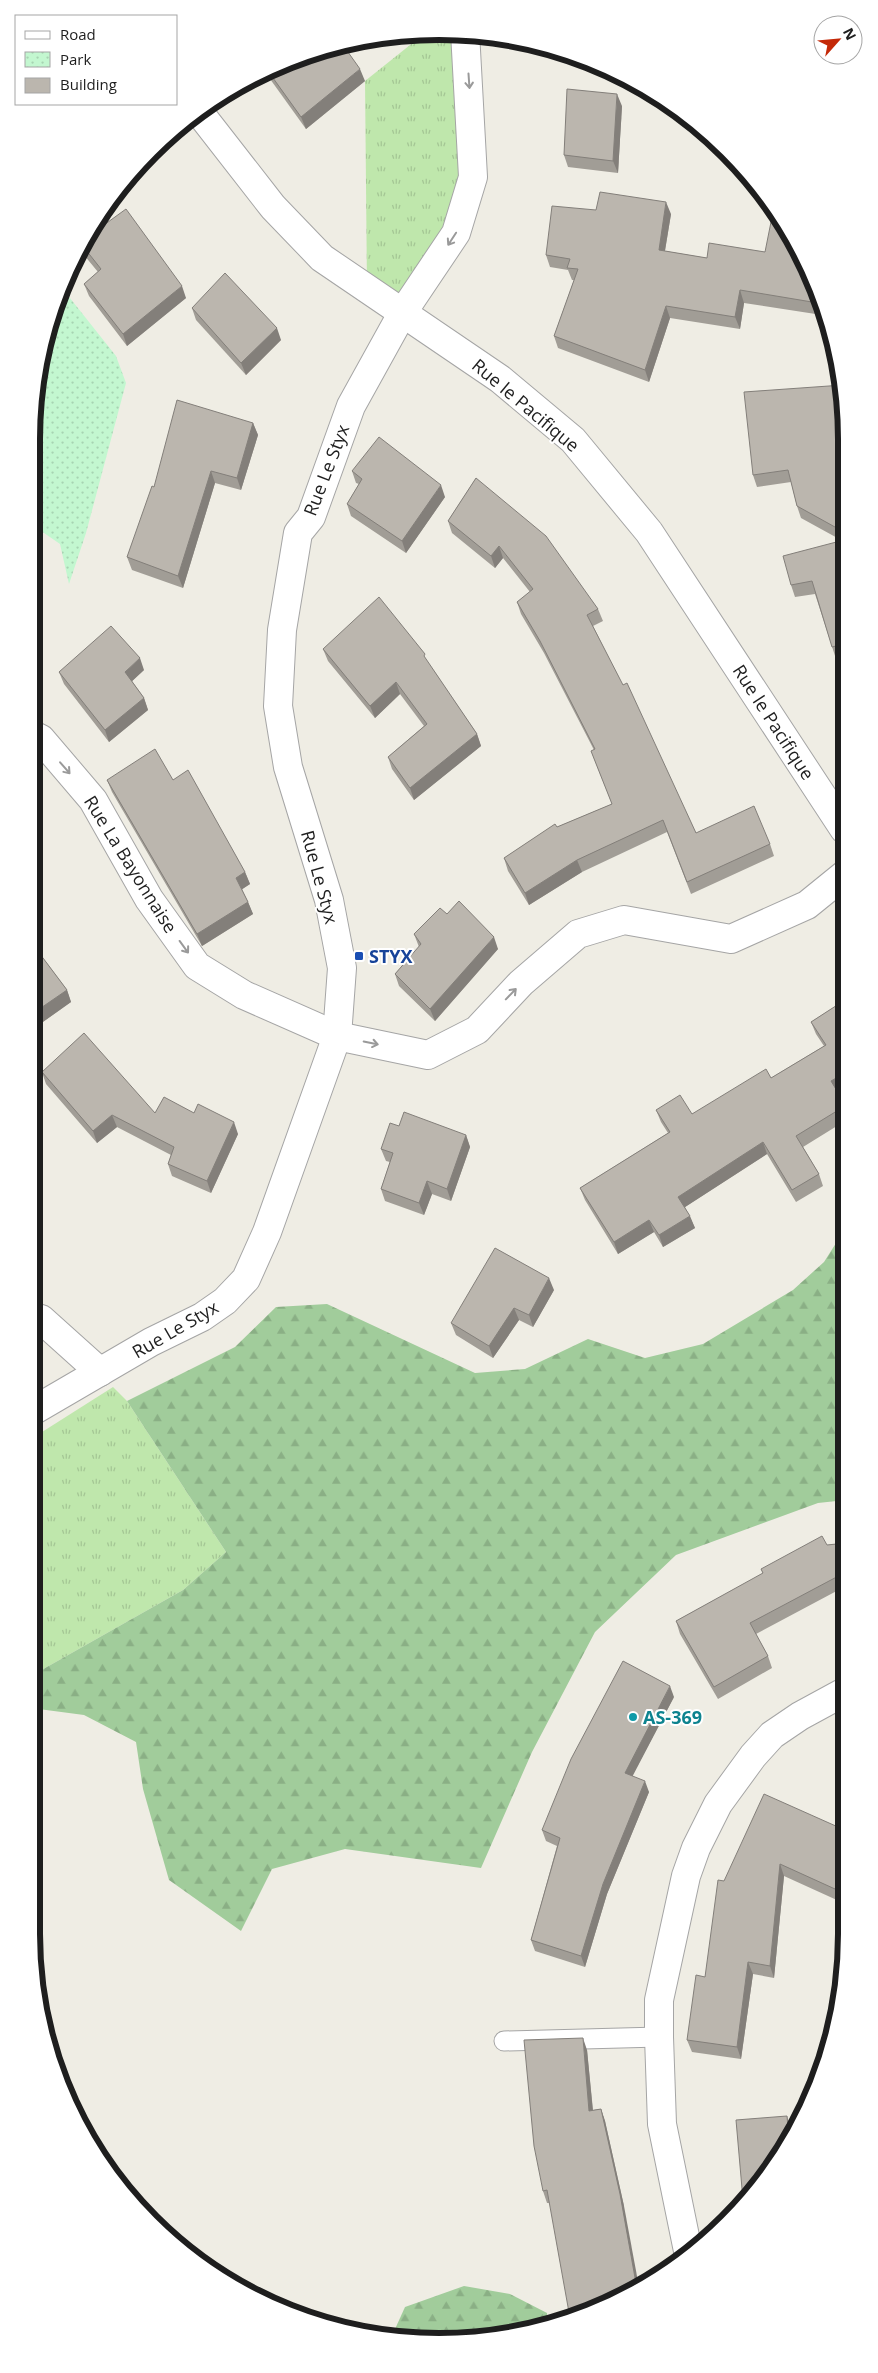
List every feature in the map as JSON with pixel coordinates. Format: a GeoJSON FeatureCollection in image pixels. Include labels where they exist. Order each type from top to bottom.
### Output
{"type":"FeatureCollection","features":[{"type":"Feature","properties":{"kind":"street","name":"Rue Le Styx"},"geometry":{"type":"LineString","coordinates":[[40,1407],[151,1342],[202,1317],[225,1300],[246,1279],[267,1232],[337,1036],[342,968],[329,900],[288,767],[278,706],[282,630],[298,533],[311,517],[351,406],[403,312],[456,233],[473,177],[465,41]]}},
{"type":"Feature","properties":{"kind":"street","name":"Rue le Pacifique"},"geometry":{"type":"LineString","coordinates":[[203,117],[273,207],[322,258],[500,379],[573,440],[650,532],[838,820]]}},
{"type":"Feature","properties":{"kind":"street","name":"Rue La Bayonnaise"},"geometry":{"type":"LineString","coordinates":[[40,739],[93,800],[149,899],[197,966],[244,995],[337,1036],[428,1055],[476,1030],[522,983],[578,934],[624,920],[731,939],[807,905],[838,880]]}},
{"type":"Feature","properties":{"kind":"street"},"geometry":{"type":"LineString","coordinates":[[40,1319],[100,1372]]}},
{"type":"Feature","properties":{"kind":"street"},"geometry":{"type":"LineString","coordinates":[[687,2247],[662,2124],[659,2036],[659,2000],[682,1890],[696,1848],[718,1804],[753,1756],[772,1735],[800,1716],[838,1695]]}},
{"type":"Feature","properties":{"kind":"lane"},"geometry":{"type":"LineString","coordinates":[[504,2041],[659,2036]]}},
{"type":"Feature","properties":{"kind":"green space"},"geometry":{"type":"Polygon","coordinates":[[[415,41],[466,41],[473,168],[403,312],[367,288],[365,81],[415,41]]]}},
{"type":"Feature","properties":{"kind":"green space"},"geometry":{"type":"Polygon","coordinates":[[[67,294],[116,356],[126,383],[86,533],[69,584],[60,544],[40,530],[40,439],[43,387],[54,336],[67,294]]]}},
{"type":"Feature","properties":{"kind":"green space"},"geometry":{"type":"Polygon","coordinates":[[[838,1240],[838,1501],[818,1503],[676,1555],[595,1632],[532,1752],[481,1868],[345,1849],[272,1869],[241,1931],[169,1880],[143,1789],[136,1742],[84,1715],[40,1709],[40,1671],[183,1590],[226,1552],[127,1401],[235,1347],[276,1307],[327,1304],[475,1373],[525,1369],[588,1339],[645,1358],[703,1344],[793,1290],[824,1262],[838,1240]]]}},
{"type":"Feature","properties":{"kind":"green space"},"geometry":{"type":"Polygon","coordinates":[[[113,1387],[127,1401],[226,1552],[183,1590],[40,1671],[40,1433],[113,1387]]]}},
{"type":"Feature","properties":{"kind":"green space"},"geometry":{"type":"Polygon","coordinates":[[[464,2286],[510,2294],[547,2313],[547,2317],[491,2330],[439,2333],[394,2331],[405,2307],[464,2286]]]}},
{"type":"Feature","properties":{"kind":"building"},"geometry":{"type":"Polygon","coordinates":[[[347,51],[360,69],[301,117],[272,77],[311,61],[347,51]]]}},
{"type":"Feature","properties":{"kind":"building"},"geometry":{"type":"Polygon","coordinates":[[[567,89],[617,94],[613,161],[564,155],[567,89]]]}},
{"type":"Feature","properties":{"kind":"building"},"geometry":{"type":"Polygon","coordinates":[[[600,192],[666,202],[659,250],[707,258],[709,243],[765,252],[772,218],[797,263],[814,302],[740,290],[735,317],[666,306],[645,370],[554,336],[578,269],[567,268],[570,259],[546,255],[552,206],[596,210],[600,192]]]}},
{"type":"Feature","properties":{"kind":"building"},"geometry":{"type":"Polygon","coordinates":[[[126,209],[182,286],[123,334],[84,284],[101,269],[87,251],[100,228],[126,209]]]}},
{"type":"Feature","properties":{"kind":"building"},"geometry":{"type":"Polygon","coordinates":[[[225,273],[277,328],[241,363],[192,308],[225,273]]]}},
{"type":"Feature","properties":{"kind":"building"},"geometry":{"type":"Polygon","coordinates":[[[835,386],[838,439],[838,529],[797,506],[788,470],[753,475],[744,392],[835,386]]]}},
{"type":"Feature","properties":{"kind":"building"},"geometry":{"type":"Polygon","coordinates":[[[177,400],[253,423],[237,478],[211,471],[178,576],[127,557],[152,486],[154,487],[177,400]]]}},
{"type":"Feature","properties":{"kind":"building"},"geometry":{"type":"Polygon","coordinates":[[[379,437],[441,485],[402,541],[347,504],[362,479],[352,471],[379,437]]]}},
{"type":"Feature","properties":{"kind":"building"},"geometry":{"type":"Polygon","coordinates":[[[476,478],[546,536],[598,609],[587,615],[623,685],[627,683],[696,833],[754,806],[770,844],[687,882],[663,820],[577,860],[525,893],[504,858],[555,824],[557,827],[612,804],[591,751],[595,749],[540,641],[517,602],[533,589],[499,546],[491,556],[448,521],[476,478]]]}},
{"type":"Feature","properties":{"kind":"building"},"geometry":{"type":"Polygon","coordinates":[[[838,542],[838,646],[832,647],[812,581],[791,585],[783,556],[838,542]]]}},
{"type":"Feature","properties":{"kind":"building"},"geometry":{"type":"Polygon","coordinates":[[[379,597],[425,654],[424,656],[477,734],[410,788],[388,757],[427,724],[396,682],[370,706],[323,649],[379,597]]]}},
{"type":"Feature","properties":{"kind":"building"},"geometry":{"type":"Polygon","coordinates":[[[111,626],[140,658],[125,672],[144,698],[105,730],[59,672],[111,626]]]}},
{"type":"Feature","properties":{"kind":"building"},"geometry":{"type":"Polygon","coordinates":[[[155,749],[173,780],[188,770],[245,872],[236,878],[248,902],[197,934],[107,780],[155,749]]]}},
{"type":"Feature","properties":{"kind":"building"},"geometry":{"type":"Polygon","coordinates":[[[459,901],[494,937],[430,1009],[395,974],[421,944],[414,934],[440,908],[447,914],[459,901]]]}},
{"type":"Feature","properties":{"kind":"building"},"geometry":{"type":"Polygon","coordinates":[[[40,954],[67,990],[40,1009],[40,954]]]}},
{"type":"Feature","properties":{"kind":"building"},"geometry":{"type":"Polygon","coordinates":[[[838,1005],[838,1077],[831,1081],[838,1092],[838,1110],[796,1136],[819,1174],[792,1190],[763,1142],[678,1197],[690,1216],[659,1235],[649,1220],[614,1242],[580,1188],[670,1132],[656,1110],[680,1095],[692,1114],[766,1069],[771,1078],[826,1045],[811,1022],[838,1005]]]}},
{"type":"Feature","properties":{"kind":"building"},"geometry":{"type":"Polygon","coordinates":[[[84,1033],[155,1113],[164,1097],[194,1113],[198,1104],[234,1122],[207,1181],[168,1164],[174,1147],[112,1115],[93,1131],[42,1072],[84,1033]]]}},
{"type":"Feature","properties":{"kind":"building"},"geometry":{"type":"Polygon","coordinates":[[[404,1112],[466,1135],[447,1189],[427,1181],[419,1203],[381,1189],[393,1153],[381,1149],[390,1123],[399,1126],[404,1112]]]}},
{"type":"Feature","properties":{"kind":"building"},"geometry":{"type":"Polygon","coordinates":[[[495,1248],[549,1278],[529,1315],[514,1308],[489,1346],[451,1323],[495,1248]]]}},
{"type":"Feature","properties":{"kind":"building"},"geometry":{"type":"Polygon","coordinates":[[[822,1536],[827,1545],[838,1544],[838,1576],[750,1623],[768,1656],[714,1687],[676,1621],[763,1573],[761,1569],[822,1536]]]}},
{"type":"Feature","properties":{"kind":"building"},"geometry":{"type":"Polygon","coordinates":[[[623,1661],[670,1686],[625,1773],[645,1781],[603,1884],[581,1956],[531,1940],[560,1838],[542,1830],[571,1759],[623,1661]]]}},
{"type":"Feature","properties":{"kind":"building"},"geometry":{"type":"Polygon","coordinates":[[[764,1794],[838,1827],[838,1882],[835,1889],[780,1864],[770,1966],[748,1962],[737,2047],[687,2040],[696,1975],[705,1977],[718,1880],[724,1881],[764,1794]]]}},
{"type":"Feature","properties":{"kind":"building"},"geometry":{"type":"Polygon","coordinates":[[[583,2038],[589,2111],[601,2109],[620,2194],[636,2281],[592,2303],[569,2311],[547,2190],[543,2191],[534,2146],[524,2040],[583,2038]]]}},
{"type":"Feature","properties":{"kind":"building"},"geometry":{"type":"Polygon","coordinates":[[[787,2116],[788,2128],[785,2134],[756,2177],[742,2193],[736,2120],[787,2116]]]}},
{"type":"Feature","properties":{"kind":"place","name":"STYX"},"geometry":{"type":"Point","coordinates":[359,956]}},
{"type":"Feature","properties":{"kind":"place","name":"AS-369"},"geometry":{"type":"Point","coordinates":[633,1717]}}]}
